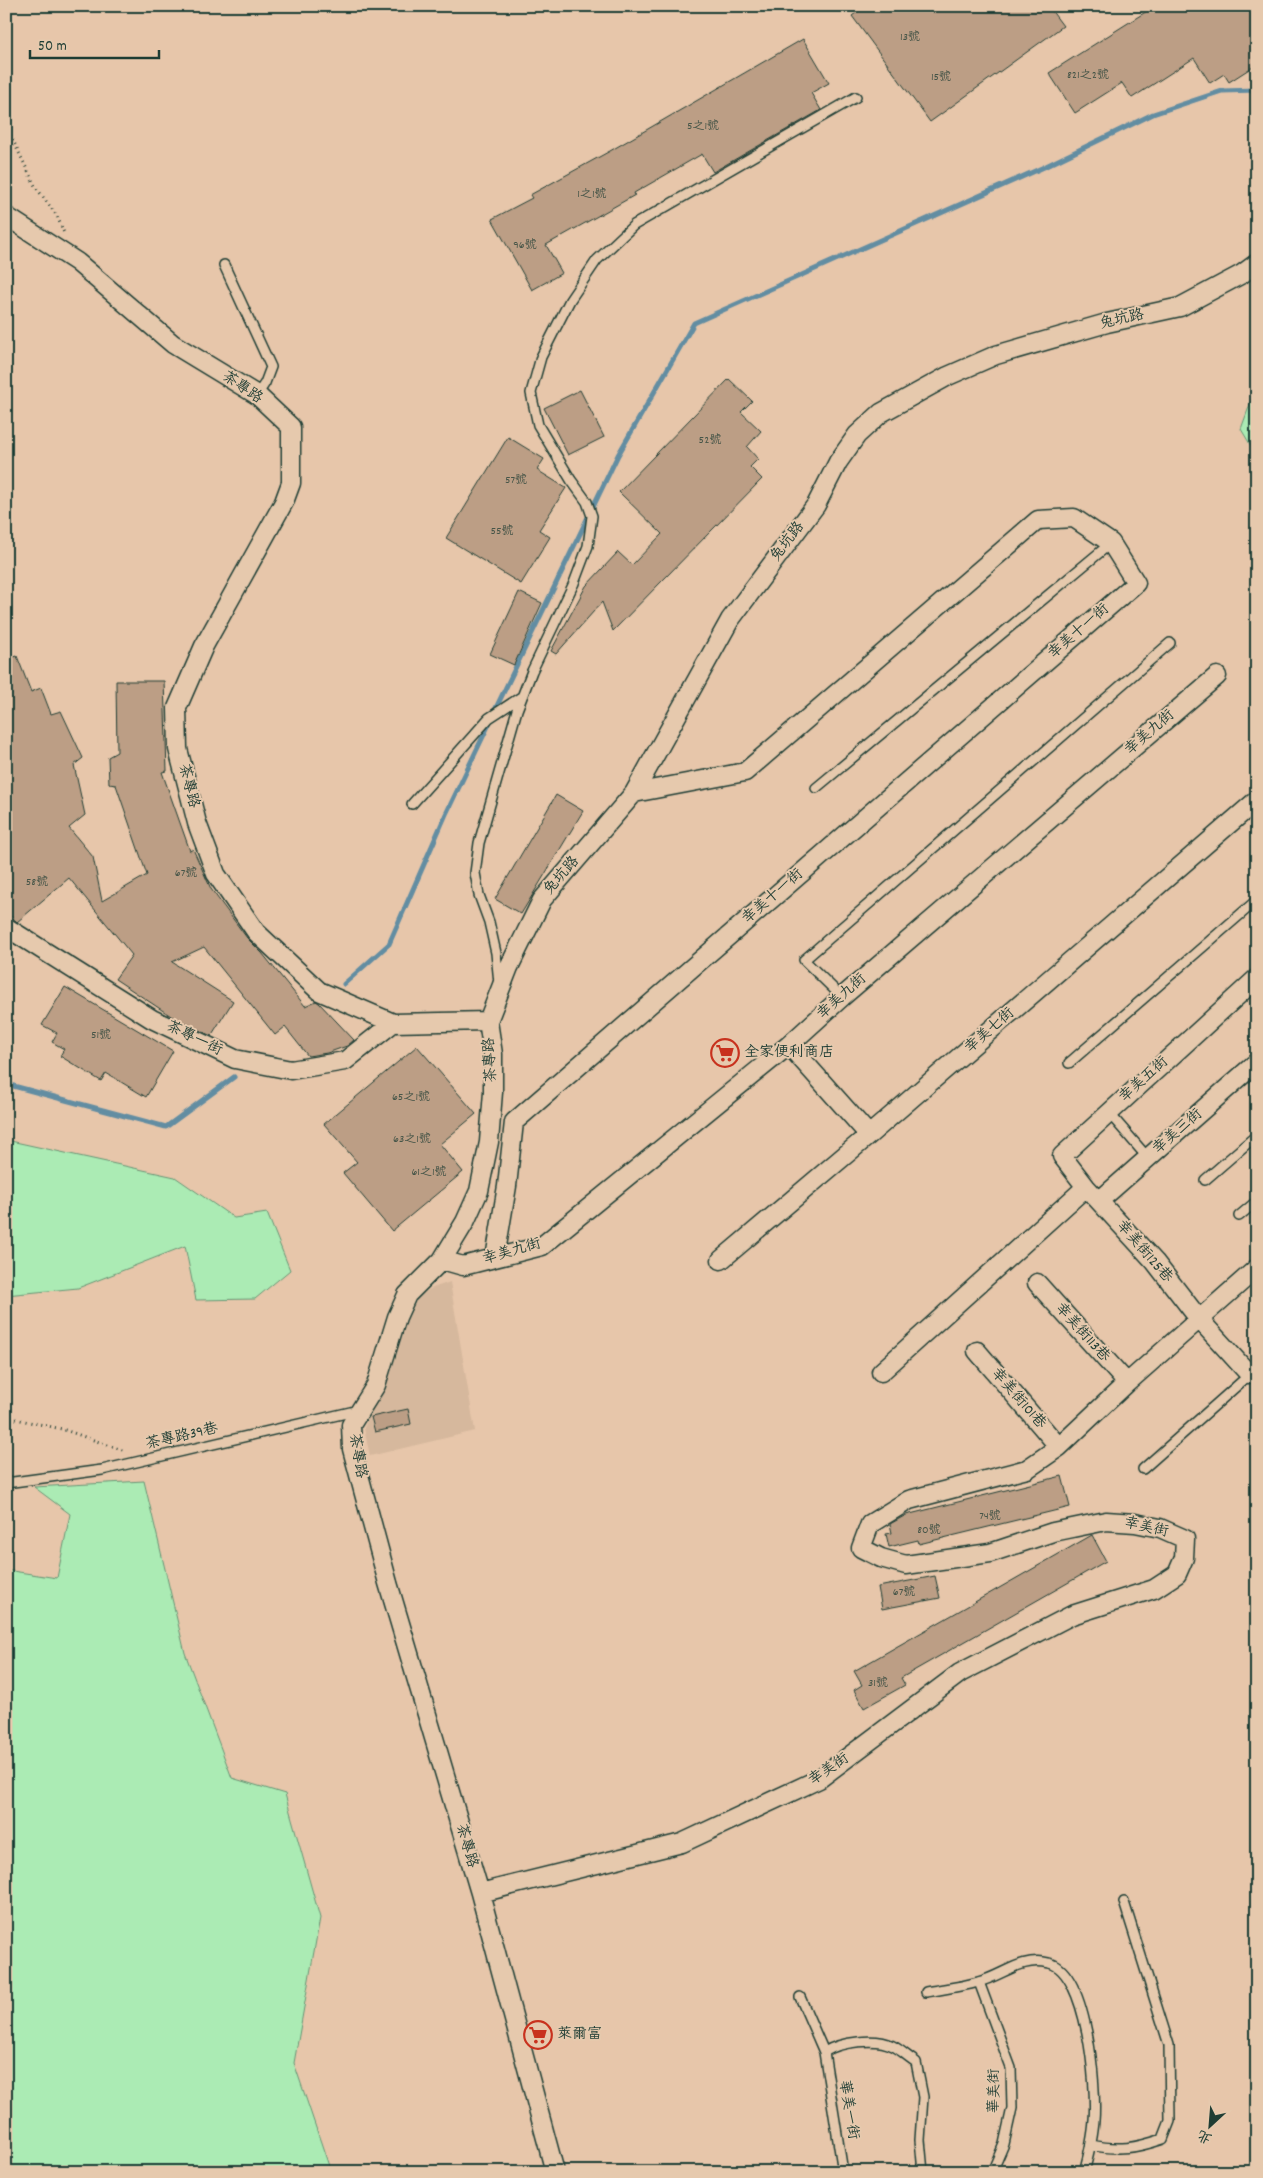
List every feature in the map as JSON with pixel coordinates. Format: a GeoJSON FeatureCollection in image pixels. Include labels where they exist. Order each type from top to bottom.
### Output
{"type":"FeatureCollection","features":[{"type":"Feature","properties":{"kind":"street","name":"茶專路"},"geometry":{"type":"LineString","coordinates":[[6,216],[77,262],[173,344],[257,395],[291,427],[291,483],[284,502],[204,646],[177,708],[178,749],[197,822],[216,874],[256,932],[319,991],[393,1023],[488,1021],[493,1054],[493,1092],[489,1142],[479,1191],[465,1222],[442,1260],[407,1295],[397,1317],[376,1386],[351,1425],[352,1449],[388,1583],[480,1893],[555,2172]]}},
{"type":"Feature","properties":{"kind":"street","name":"兔坑路"},"geometry":{"type":"LineString","coordinates":[[488,1021],[509,967],[542,900],[634,793],[730,620],[816,505],[838,462],[857,435],[881,413],[948,376],[996,355],[1107,323],[1180,307],[1242,274],[1257,263]]}},
{"type":"Feature","properties":{"kind":"street"},"geometry":{"type":"LineString","coordinates":[[634,793],[745,772],[1038,520],[1074,518],[1111,543]]}},
{"type":"Feature","properties":{"kind":"street","name":"幸美十一街"},"geometry":{"type":"LineString","coordinates":[[495,1258],[507,1186],[514,1122],[1136,583],[1111,543]]}},
{"type":"Feature","properties":{"kind":"street","name":"幸美九街"},"geometry":{"type":"LineString","coordinates":[[442,1260],[463,1266],[542,1246],[790,1045],[842,997],[1217,676]]}},
{"type":"Feature","properties":{"kind":"street","name":"幸美七街"},"geometry":{"type":"LineString","coordinates":[[721,1260],[870,1135],[1257,800]]}},
{"type":"Feature","properties":{"kind":"street","name":"茶專一街"},"geometry":{"type":"LineString","coordinates":[[6,926],[152,1019],[235,1059],[291,1070],[345,1061],[393,1023]]}},
{"type":"Feature","properties":{"kind":"street","name":"幸美五街"},"geometry":{"type":"LineString","coordinates":[[1086,1187],[1062,1156],[1257,978]]}},
{"type":"Feature","properties":{"kind":"street"},"geometry":{"type":"LineString","coordinates":[[790,1045],[870,1135]]}},
{"type":"Feature","properties":{"kind":"street","name":"幸美三街"},"geometry":{"type":"LineString","coordinates":[[1099,1201],[1257,1062]]}},
{"type":"Feature","properties":{"kind":"street"},"geometry":{"type":"LineString","coordinates":[[881,1372],[1086,1187]]}},
{"type":"Feature","properties":{"kind":"street","name":"幸美街125巷"},"geometry":{"type":"LineString","coordinates":[[1086,1187],[1154,1262],[1199,1319],[1253,1371]]}},
{"type":"Feature","properties":{"kind":"street","name":"幸美街"},"geometry":{"type":"LineString","coordinates":[[480,1893],[682,1843],[819,1780],[960,1673],[1072,1615],[1154,1589],[1177,1574],[1184,1558],[1185,1539],[1160,1528],[1135,1523],[1106,1521],[1053,1532],[990,1553],[906,1565],[881,1558],[861,1548],[870,1524],[909,1500],[1027,1469],[1059,1447],[1127,1383],[1257,1268]]}},
{"type":"Feature","properties":{"kind":"street","name":"幸美街113巷"},"geometry":{"type":"LineString","coordinates":[[1037,1283],[1127,1383]]}},
{"type":"Feature","properties":{"kind":"street","name":"幸美街101巷"},"geometry":{"type":"LineString","coordinates":[[977,1351],[1059,1447]]}},
{"type":"Feature","properties":{"kind":"lane"},"geometry":{"type":"LineString","coordinates":[[500,991],[496,953],[489,922],[478,895],[475,873],[479,843],[490,800],[522,697],[588,546],[592,516],[587,502],[571,480],[538,425],[531,393],[541,356],[570,300],[597,260],[634,225],[856,97]]}},
{"type":"Feature","properties":{"kind":"lane"},"geometry":{"type":"LineString","coordinates":[[224,265],[271,367],[265,383],[257,395]]}},
{"type":"Feature","properties":{"kind":"lane"},"geometry":{"type":"LineString","coordinates":[[816,788],[1111,543]]}},
{"type":"Feature","properties":{"kind":"lane"},"geometry":{"type":"LineString","coordinates":[[842,997],[804,960],[1170,643]]}},
{"type":"Feature","properties":{"kind":"lane"},"geometry":{"type":"LineString","coordinates":[[412,804],[489,718],[522,697]]}},
{"type":"Feature","properties":{"kind":"lane"},"geometry":{"type":"LineString","coordinates":[[1069,1063],[1257,900]]}},
{"type":"Feature","properties":{"kind":"lane"},"geometry":{"type":"LineString","coordinates":[[1108,1113],[1148,1158]]}},
{"type":"Feature","properties":{"kind":"lane"},"geometry":{"type":"LineString","coordinates":[[1206,1180],[1257,1135]]}},
{"type":"Feature","properties":{"kind":"lane"},"geometry":{"type":"LineString","coordinates":[[1239,1216],[1257,1202]]}},
{"type":"Feature","properties":{"kind":"lane"},"geometry":{"type":"LineString","coordinates":[[1143,1469],[1253,1371]]}},
{"type":"Feature","properties":{"kind":"lane","name":"茶專路39巷"},"geometry":{"type":"LineString","coordinates":[[6,1483],[102,1470],[362,1409]]}},
{"type":"Feature","properties":{"kind":"lane"},"geometry":{"type":"LineString","coordinates":[[1091,2146],[1113,2150],[1145,2145],[1163,2139],[1170,2121],[1169,2045],[1124,1902]]}},
{"type":"Feature","properties":{"kind":"lane"},"geometry":{"type":"LineString","coordinates":[[926,1992],[979,1982],[1029,1961],[1051,1963],[1069,1977],[1078,1995],[1092,2070],[1094,2119],[1091,2146],[1084,2172]]}},
{"type":"Feature","properties":{"kind":"lane","name":"華美街"},"geometry":{"type":"LineString","coordinates":[[979,1982],[1011,2068],[1012,2108],[1004,2144],[992,2172]]}},
{"type":"Feature","properties":{"kind":"lane","name":"華美一街"},"geometry":{"type":"LineString","coordinates":[[800,1997],[824,2052],[843,2172]]}},
{"type":"Feature","properties":{"kind":"lane"},"geometry":{"type":"LineString","coordinates":[[824,2052],[831,2048],[857,2042],[884,2042],[894,2046],[916,2062],[922,2097],[920,2140],[923,2172]]}},
{"type":"Feature","properties":{"kind":"path"},"geometry":{"type":"LineString","coordinates":[[6,126],[35,186],[56,216],[77,262]]}},
{"type":"Feature","properties":{"kind":"path"},"geometry":{"type":"LineString","coordinates":[[6,1417],[62,1429],[149,1459]]}},
{"type":"Feature","properties":{"kind":"shaded area"},"geometry":{"type":"Polygon","coordinates":[[[450,1282],[475,1431],[370,1456],[364,1428],[395,1358],[406,1315],[415,1299],[430,1289],[450,1282]]]}},
{"type":"Feature","properties":{"kind":"green space"},"geometry":{"type":"Polygon","coordinates":[[[1257,385],[1257,456],[1241,429],[1257,385]]]}},
{"type":"Feature","properties":{"kind":"green space"},"geometry":{"type":"Polygon","coordinates":[[[6,1140],[175,1177],[234,1218],[267,1213],[290,1270],[255,1299],[196,1300],[185,1246],[78,1288],[6,1295],[6,1140]]]}},
{"type":"Feature","properties":{"kind":"green space"},"geometry":{"type":"Polygon","coordinates":[[[144,1481],[185,1653],[232,1778],[285,1794],[320,1918],[294,2063],[331,2172],[6,2172],[6,1570],[57,1578],[70,1514],[34,1487],[144,1481]]]}},
{"type":"Feature","properties":{"kind":"building"},"geometry":{"type":"Polygon","coordinates":[[[865,6],[1048,6],[1063,26],[930,122],[852,16],[865,6]]]}},
{"type":"Feature","properties":{"kind":"building"},"geometry":{"type":"Polygon","coordinates":[[[1155,6],[1257,6],[1257,64],[1229,82],[1224,74],[1210,83],[1194,58],[1132,98],[1122,83],[1075,113],[1049,73],[1155,6]]]}},
{"type":"Feature","properties":{"kind":"building"},"geometry":{"type":"Polygon","coordinates":[[[803,39],[829,83],[811,93],[821,110],[713,172],[702,154],[634,193],[635,195],[546,245],[562,273],[532,290],[492,219],[532,198],[530,195],[803,39]]]}},
{"type":"Feature","properties":{"kind":"building"},"geometry":{"type":"Polygon","coordinates":[[[729,379],[752,401],[741,412],[761,431],[747,447],[758,459],[750,467],[762,479],[613,631],[602,602],[556,654],[551,651],[586,586],[618,552],[632,565],[662,534],[619,492],[729,379]]]}},
{"type":"Feature","properties":{"kind":"building"},"geometry":{"type":"Polygon","coordinates":[[[580,390],[604,437],[568,455],[544,408],[580,390]]]}},
{"type":"Feature","properties":{"kind":"building"},"geometry":{"type":"Polygon","coordinates":[[[508,437],[544,459],[537,470],[566,488],[539,530],[550,537],[521,584],[446,538],[508,437]]]}},
{"type":"Feature","properties":{"kind":"building"},"geometry":{"type":"Polygon","coordinates":[[[519,592],[542,603],[514,665],[490,654],[519,592]]]}},
{"type":"Feature","properties":{"kind":"building"},"geometry":{"type":"Polygon","coordinates":[[[17,656],[31,692],[41,688],[51,714],[61,711],[83,758],[74,765],[85,815],[69,828],[93,857],[102,901],[147,875],[116,785],[109,784],[108,757],[117,752],[116,681],[164,681],[167,771],[162,772],[190,851],[193,849],[211,889],[247,938],[262,953],[305,1006],[316,1001],[319,1003],[354,1040],[347,1046],[327,1053],[308,1056],[285,1027],[275,1035],[204,947],[172,962],[233,1001],[211,1036],[171,1016],[115,979],[132,955],[69,878],[17,922],[6,912],[6,660],[17,656]]]}},
{"type":"Feature","properties":{"kind":"building"},"geometry":{"type":"Polygon","coordinates":[[[556,795],[583,811],[521,914],[495,899],[556,795]]]}},
{"type":"Feature","properties":{"kind":"building"},"geometry":{"type":"Polygon","coordinates":[[[65,987],[173,1051],[146,1097],[106,1073],[101,1081],[60,1056],[64,1049],[52,1042],[57,1033],[42,1025],[65,987]]]}},
{"type":"Feature","properties":{"kind":"building"},"geometry":{"type":"Polygon","coordinates":[[[417,1046],[476,1114],[440,1144],[463,1172],[392,1231],[343,1173],[357,1162],[324,1124],[417,1046]]]}},
{"type":"Feature","properties":{"kind":"building"},"geometry":{"type":"Polygon","coordinates":[[[408,1409],[411,1424],[375,1432],[371,1417],[408,1409]]]}},
{"type":"Feature","properties":{"kind":"building"},"geometry":{"type":"Polygon","coordinates":[[[1062,1476],[1070,1507],[919,1544],[918,1540],[889,1547],[886,1534],[892,1533],[890,1524],[906,1515],[1062,1476]]]}},
{"type":"Feature","properties":{"kind":"building"},"geometry":{"type":"Polygon","coordinates":[[[1092,1535],[1106,1561],[901,1678],[905,1685],[864,1708],[854,1690],[862,1685],[854,1671],[1092,1535]]]}},
{"type":"Feature","properties":{"kind":"building"},"geometry":{"type":"Polygon","coordinates":[[[935,1576],[940,1598],[882,1609],[878,1587],[935,1576]]]}},
{"type":"Feature","properties":{"kind":"waterway"},"geometry":{"type":"LineString","coordinates":[[494,712],[618,455],[694,323],[1044,167],[1153,114],[1222,91],[1257,90]]}},
{"type":"Feature","properties":{"kind":"waterway"},"geometry":{"type":"LineString","coordinates":[[344,984],[389,944],[446,814],[491,720]]}},
{"type":"Feature","properties":{"kind":"waterway"},"geometry":{"type":"LineString","coordinates":[[6,1084],[166,1127],[234,1077]]}},
{"type":"Feature","properties":{"kind":"place","name":"全家便利商店"},"geometry":{"type":"Point","coordinates":[725,1053]}},
{"type":"Feature","properties":{"kind":"place","name":"萊爾富"},"geometry":{"type":"Point","coordinates":[538,2035]}}]}
